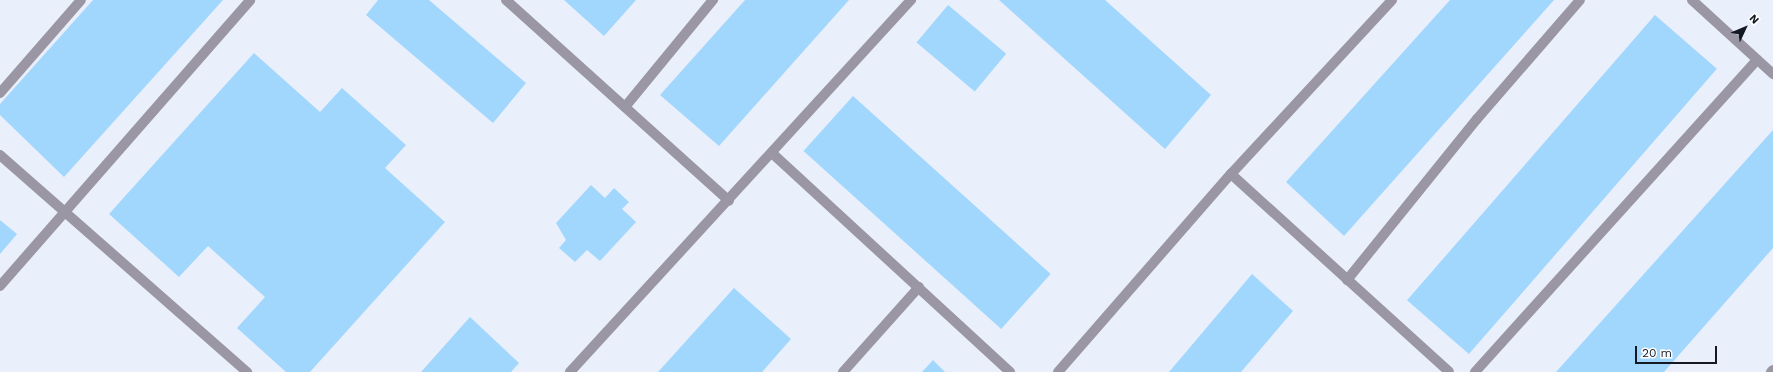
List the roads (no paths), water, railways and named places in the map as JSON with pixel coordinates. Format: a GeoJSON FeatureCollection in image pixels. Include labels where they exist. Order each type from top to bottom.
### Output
{"type":"FeatureCollection","features":[{"type":"Feature","properties":{"kind":"lane"},"geometry":{"type":"LineString","coordinates":[[0,93],[81,0]]}},
{"type":"Feature","properties":{"kind":"lane"},"geometry":{"type":"LineString","coordinates":[[0,286],[66,214],[250,0]]}},
{"type":"Feature","properties":{"kind":"lane"},"geometry":{"type":"LineString","coordinates":[[506,0],[729,201]]}},
{"type":"Feature","properties":{"kind":"lane"},"geometry":{"type":"LineString","coordinates":[[625,107],[713,0]]}},
{"type":"Feature","properties":{"kind":"lane"},"geometry":{"type":"LineString","coordinates":[[570,372],[773,154],[911,0]]}},
{"type":"Feature","properties":{"kind":"lane"},"geometry":{"type":"LineString","coordinates":[[1058,372],[1231,174],[1392,0]]}},
{"type":"Feature","properties":{"kind":"lane"},"geometry":{"type":"LineString","coordinates":[[1347,280],[1477,119],[1580,0]]}},
{"type":"Feature","properties":{"kind":"lane"},"geometry":{"type":"LineString","coordinates":[[1692,0],[1773,74]]}},
{"type":"Feature","properties":{"kind":"lane"},"geometry":{"type":"LineString","coordinates":[[1475,372],[1757,60]]}},
{"type":"Feature","properties":{"kind":"lane"},"geometry":{"type":"LineString","coordinates":[[773,154],[1010,372]]}},
{"type":"Feature","properties":{"kind":"lane"},"geometry":{"type":"LineString","coordinates":[[0,156],[247,372]]}},
{"type":"Feature","properties":{"kind":"lane"},"geometry":{"type":"LineString","coordinates":[[1231,174],[1449,372]]}},
{"type":"Feature","properties":{"kind":"lane"},"geometry":{"type":"LineString","coordinates":[[842,372],[919,287]]}}]}
